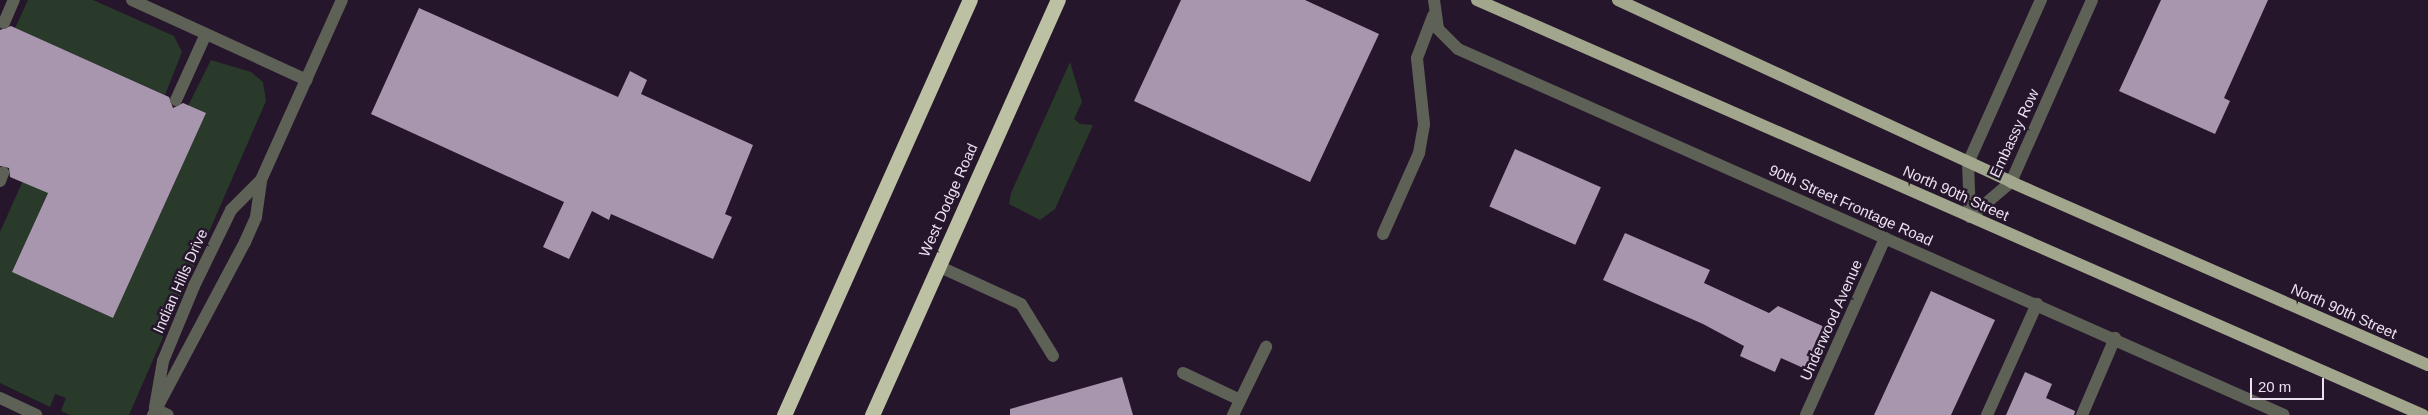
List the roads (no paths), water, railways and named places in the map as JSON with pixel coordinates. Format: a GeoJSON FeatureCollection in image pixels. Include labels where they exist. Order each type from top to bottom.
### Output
{"type":"FeatureCollection","features":[{"type":"Feature","properties":{"kind":"highway"},"geometry":{"type":"LineString","coordinates":[[784,415],[970,0]]}},
{"type":"Feature","properties":{"kind":"highway","name":"West Dodge Road"},"geometry":{"type":"LineString","coordinates":[[872,415],[1058,0]]}},
{"type":"Feature","properties":{"kind":"main road","name":"North 90th Street"},"geometry":{"type":"LineString","coordinates":[[1476,0],[2422,415]]}},
{"type":"Feature","properties":{"kind":"main road","name":"North 90th Street"},"geometry":{"type":"LineString","coordinates":[[1618,0],[1968,163],[2428,365]]}},
{"type":"Feature","properties":{"kind":"street"},"geometry":{"type":"LineString","coordinates":[[4,23],[14,0]]}},
{"type":"Feature","properties":{"kind":"street"},"geometry":{"type":"LineString","coordinates":[[132,0],[307,80]]}},
{"type":"Feature","properties":{"kind":"street","name":"Indian Hills Drive"},"geometry":{"type":"LineString","coordinates":[[154,412],[189,355],[245,242],[256,217],[261,180],[342,0]]}},
{"type":"Feature","properties":{"kind":"street"},"geometry":{"type":"LineString","coordinates":[[1383,234],[1419,153],[1424,124],[1416,58],[1433,16],[1434,0]]}},
{"type":"Feature","properties":{"kind":"street","name":"Embassy Row"},"geometry":{"type":"LineString","coordinates":[[1970,217],[1968,163],[2041,0]]}},
{"type":"Feature","properties":{"kind":"street","name":"Embassy Row"},"geometry":{"type":"LineString","coordinates":[[1970,217],[2011,182],[2092,0]]}},
{"type":"Feature","properties":{"kind":"street","name":"90th Street Frontage Road"},"geometry":{"type":"LineString","coordinates":[[1433,16],[1438,29],[1458,49],[2115,338],[2284,415]]}},
{"type":"Feature","properties":{"kind":"street"},"geometry":{"type":"LineString","coordinates":[[176,100],[206,34]]}},
{"type":"Feature","properties":{"kind":"street","name":"Indian Hills Drive"},"geometry":{"type":"LineString","coordinates":[[154,412],[160,371],[194,286],[231,210],[261,180]]}},
{"type":"Feature","properties":{"kind":"street","name":"Underwood Avenue"},"geometry":{"type":"LineString","coordinates":[[1806,415],[1885,238]]}},
{"type":"Feature","properties":{"kind":"street"},"geometry":{"type":"LineString","coordinates":[[938,266],[1021,304],[1053,356]]}},
{"type":"Feature","properties":{"kind":"street"},"geometry":{"type":"LineString","coordinates":[[1987,415],[2037,304]]}},
{"type":"Feature","properties":{"kind":"street"},"geometry":{"type":"LineString","coordinates":[[2082,415],[2115,338]]}},
{"type":"Feature","properties":{"kind":"street"},"geometry":{"type":"LineString","coordinates":[[1233,415],[1266,347]]}},
{"type":"Feature","properties":{"kind":"street"},"geometry":{"type":"LineString","coordinates":[[1183,373],[1240,400]]}},
{"type":"Feature","properties":{"kind":"street"},"geometry":{"type":"LineString","coordinates":[[0,398],[36,415]]}},
{"type":"Feature","properties":{"kind":"street"},"geometry":{"type":"LineString","coordinates":[[154,412],[168,415]]}}]}
